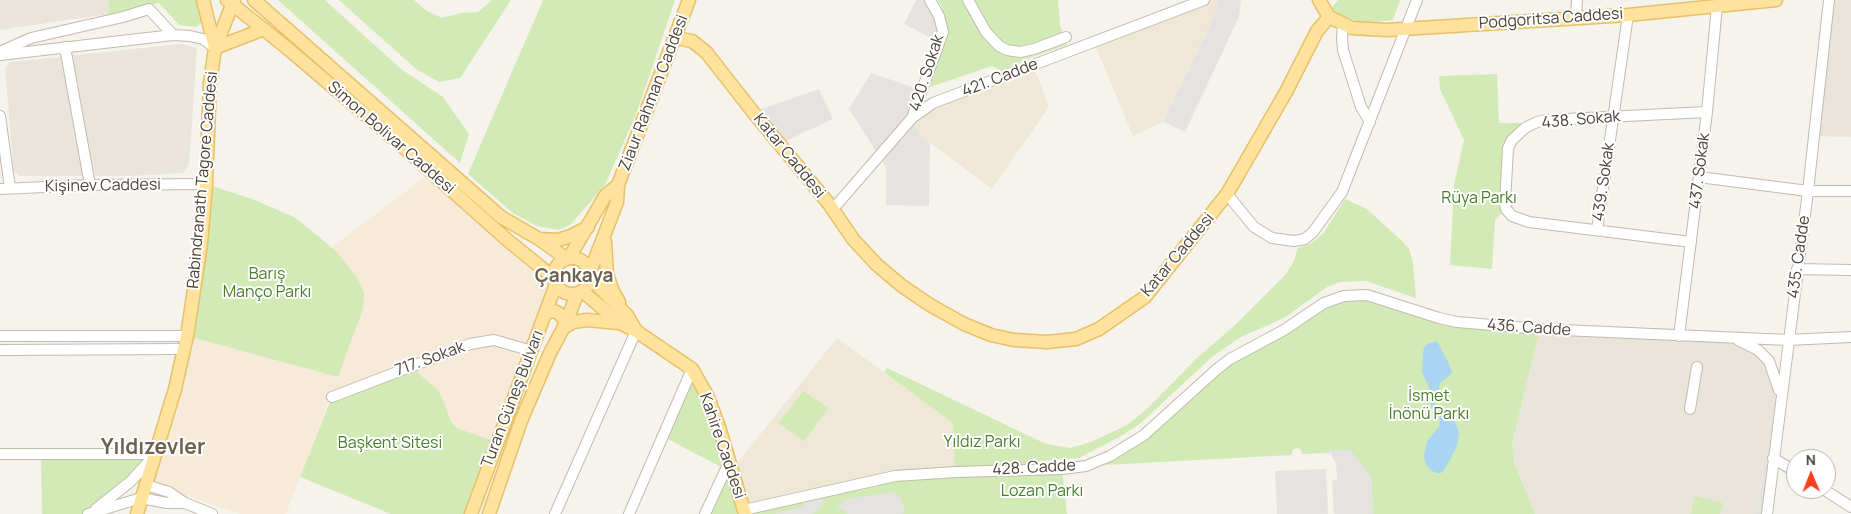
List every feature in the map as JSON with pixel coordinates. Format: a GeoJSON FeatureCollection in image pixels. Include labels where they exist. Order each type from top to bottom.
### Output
{"type":"FeatureCollection","features":[{"type":"Feature","properties":{"kind":"main road","name":"Rabindranath Tagore Caddesi"},"geometry":{"type":"LineString","coordinates":[[203,0],[215,48]]}},
{"type":"Feature","properties":{"kind":"main road","name":"Simon Bolivar Caddesi"},"geometry":{"type":"LineString","coordinates":[[254,0],[501,217],[568,258]]}},
{"type":"Feature","properties":{"kind":"main road","name":"Ziaur Rahman Caddesi"},"geometry":{"type":"LineString","coordinates":[[590,275],[617,202],[618,185],[689,0]]}},
{"type":"Feature","properties":{"kind":"main road"},"geometry":{"type":"LineString","coordinates":[[1319,0],[1329,17]]}},
{"type":"Feature","properties":{"kind":"main road","name":"Podgoritsa Caddesi"},"geometry":{"type":"LineString","coordinates":[[1329,17],[1352,28],[1368,30],[1628,15],[1694,4],[1717,6],[1776,0]]}},
{"type":"Feature","properties":{"kind":"main road","name":"Rabindranath Tagore Caddesi"},"geometry":{"type":"LineString","coordinates":[[137,514],[175,389],[187,336],[201,244],[206,184],[210,83],[215,48],[231,2]]}},
{"type":"Feature","properties":{"kind":"main road","name":"Simon Bolivar Caddesi"},"geometry":{"type":"LineString","coordinates":[[231,2],[393,138],[555,281]]}},
{"type":"Feature","properties":{"kind":"main road","name":"Katar Caddesi"},"geometry":{"type":"LineString","coordinates":[[676,38],[692,41],[706,52],[833,209],[853,239],[876,264],[902,286],[930,305],[964,324],[992,335],[1014,340],[1047,342],[1076,339],[1099,329],[1145,297],[1227,194],[1282,100],[1318,31],[1329,17]]}},
{"type":"Feature","properties":{"kind":"main road"},"geometry":{"type":"LineString","coordinates":[[215,48],[264,29]]}},
{"type":"Feature","properties":{"kind":"main road","name":"Ziaur Rahman Caddesi"},"geometry":{"type":"LineString","coordinates":[[568,258],[588,228],[605,196],[618,185]]}},
{"type":"Feature","properties":{"kind":"main road"},"geometry":{"type":"LineString","coordinates":[[539,239],[558,240],[588,228]]}},
{"type":"Feature","properties":{"kind":"main road"},"geometry":{"type":"LineString","coordinates":[[604,235],[607,274],[623,319]]}},
{"type":"Feature","properties":{"kind":"main road"},"geometry":{"type":"LineString","coordinates":[[580,293],[589,283],[588,267],[580,259],[568,258],[556,267],[555,281],[564,293],[580,293],[623,319]]}},
{"type":"Feature","properties":{"kind":"main road"},"geometry":{"type":"LineString","coordinates":[[590,275],[623,319]]}},
{"type":"Feature","properties":{"kind":"main road","name":"Turan Güneş Bulvarı"},"geometry":{"type":"LineString","coordinates":[[471,514],[496,442],[546,313],[555,281]]}},
{"type":"Feature","properties":{"kind":"main road","name":"Turan Güneş Bulvarı"},"geometry":{"type":"LineString","coordinates":[[489,514],[521,421],[580,293]]}},
{"type":"Feature","properties":{"kind":"main road"},"geometry":{"type":"LineString","coordinates":[[546,313],[554,311],[560,314],[564,325],[587,320],[623,319]]}},
{"type":"Feature","properties":{"kind":"main road","name":"Kahire Caddesi"},"geometry":{"type":"LineString","coordinates":[[623,319],[636,331],[692,369],[707,395],[730,460],[744,512]]}},
{"type":"Feature","properties":{"kind":"street","name":"420. Sokak"},"geometry":{"type":"LineString","coordinates":[[912,118],[943,32],[939,16],[930,0]]}},
{"type":"Feature","properties":{"kind":"street"},"geometry":{"type":"LineString","coordinates":[[968,0],[986,32],[998,46],[1007,50],[1020,52],[1034,49],[1066,37]]}},
{"type":"Feature","properties":{"kind":"street","name":"421. Cadde"},"geometry":{"type":"LineString","coordinates":[[833,209],[912,118],[933,103],[1204,0]]}},
{"type":"Feature","properties":{"kind":"street"},"geometry":{"type":"LineString","coordinates":[[1227,194],[1254,227],[1272,238],[1284,241],[1305,239],[1314,232],[1342,192],[1417,0]]}},
{"type":"Feature","properties":{"kind":"street"},"geometry":{"type":"LineString","coordinates":[[1576,18],[1577,0]]}},
{"type":"Feature","properties":{"kind":"street","name":"435. Cadde"},"geometry":{"type":"LineString","coordinates":[[1767,514],[1808,191],[1829,0]]}},
{"type":"Feature","properties":{"kind":"street","name":"437. Sokak"},"geometry":{"type":"LineString","coordinates":[[1679,336],[1707,112],[1717,6]]}},
{"type":"Feature","properties":{"kind":"street"},"geometry":{"type":"LineString","coordinates":[[0,54],[31,38],[119,18],[149,9],[173,35]]}},
{"type":"Feature","properties":{"kind":"street","name":"439. Sokak"},"geometry":{"type":"LineString","coordinates":[[1597,230],[1628,15]]}},
{"type":"Feature","properties":{"kind":"street"},"geometry":{"type":"LineString","coordinates":[[1343,24],[1343,50],[1361,107],[1370,122]]}},
{"type":"Feature","properties":{"kind":"street"},"geometry":{"type":"LineString","coordinates":[[0,54],[173,35],[203,39],[215,48]]}},
{"type":"Feature","properties":{"kind":"street"},"geometry":{"type":"LineString","coordinates":[[64,47],[90,185]]}},
{"type":"Feature","properties":{"kind":"street","name":"438. Sokak"},"geometry":{"type":"LineString","coordinates":[[1691,242],[1529,222],[1518,219],[1508,213],[1505,204],[1508,148],[1515,137],[1525,128],[1537,122],[1613,116],[1707,112]]}},
{"type":"Feature","properties":{"kind":"street"},"geometry":{"type":"LineString","coordinates":[[0,116],[5,188]]}},
{"type":"Feature","properties":{"kind":"street"},"geometry":{"type":"LineString","coordinates":[[1699,177],[1808,191],[1851,191]]}},
{"type":"Feature","properties":{"kind":"street","name":"Kişinev Caddesi"},"geometry":{"type":"LineString","coordinates":[[5,188],[206,184]]}},
{"type":"Feature","properties":{"kind":"street"},"geometry":{"type":"LineString","coordinates":[[1798,269],[1851,270]]}},
{"type":"Feature","properties":{"kind":"street","name":"436. Cadde"},"geometry":{"type":"LineString","coordinates":[[1284,330],[1334,298],[1367,294],[1439,318],[1457,322],[1540,329],[1679,336],[1788,340],[1851,337]]}},
{"type":"Feature","properties":{"kind":"street","name":"428. Cadde"},"geometry":{"type":"LineString","coordinates":[[744,512],[895,476],[991,470],[1062,469],[1086,466],[1126,447],[1144,434],[1230,359],[1284,330]]}},
{"type":"Feature","properties":{"kind":"street"},"geometry":{"type":"LineString","coordinates":[[555,514],[636,331]]}},
{"type":"Feature","properties":{"kind":"street"},"geometry":{"type":"LineString","coordinates":[[0,336],[187,336]]}},
{"type":"Feature","properties":{"kind":"street"},"geometry":{"type":"LineString","coordinates":[[1735,338],[1758,350],[1769,361],[1781,394]]}},
{"type":"Feature","properties":{"kind":"street","name":"717. Sokak"},"geometry":{"type":"LineString","coordinates":[[332,397],[470,344],[494,340],[532,351]]}},
{"type":"Feature","properties":{"kind":"street"},"geometry":{"type":"LineString","coordinates":[[0,350],[184,350]]}},
{"type":"Feature","properties":{"kind":"street"},"geometry":{"type":"LineString","coordinates":[[1690,409],[1697,367]]}},
{"type":"Feature","properties":{"kind":"street"},"geometry":{"type":"LineString","coordinates":[[629,514],[692,369]]}},
{"type":"Feature","properties":{"kind":"street"},"geometry":{"type":"LineString","coordinates":[[0,454],[156,454]]}},
{"type":"Feature","properties":{"kind":"street"},"geometry":{"type":"LineString","coordinates":[[93,513],[131,481],[156,454]]}},
{"type":"Feature","properties":{"kind":"street"},"geometry":{"type":"LineString","coordinates":[[1773,458],[1786,466]]}},
{"type":"Feature","properties":{"kind":"street"},"geometry":{"type":"LineString","coordinates":[[705,514],[730,460]]}},
{"type":"Feature","properties":{"kind":"street"},"geometry":{"type":"LineString","coordinates":[[146,485],[169,492],[185,504],[212,514]]}},
{"type":"Feature","properties":{"kind":"street"},"geometry":{"type":"LineString","coordinates":[[1836,497],[1851,507]]}},
{"type":"Feature","properties":{"kind":"street"},"geometry":{"type":"LineString","coordinates":[[93,513],[141,498],[185,504]]}},
{"type":"Feature","properties":{"kind":"shaded area"},"geometry":{"type":"Polygon","coordinates":[[[0,0],[108,0],[109,14],[0,30],[0,0]]]}},
{"type":"Feature","properties":{"kind":"shaded area"},"geometry":{"type":"Polygon","coordinates":[[[916,0],[930,0],[939,16],[939,42],[904,24],[916,0]]]}},
{"type":"Feature","properties":{"kind":"shaded area"},"geometry":{"type":"Polygon","coordinates":[[[1204,0],[1215,0],[1217,5],[1216,13],[1163,122],[1133,136],[1094,43],[1204,0]]]}},
{"type":"Feature","properties":{"kind":"shaded area"},"geometry":{"type":"Polygon","coordinates":[[[1215,0],[1241,0],[1239,17],[1185,132],[1163,122],[1216,13],[1217,5],[1215,0]]]}},
{"type":"Feature","properties":{"kind":"shaded area"},"geometry":{"type":"Polygon","coordinates":[[[1829,0],[1851,0],[1851,137],[1814,136],[1829,0]]]}},
{"type":"Feature","properties":{"kind":"shaded area"},"geometry":{"type":"Polygon","coordinates":[[[181,44],[197,48],[189,165],[183,173],[133,176],[20,176],[14,171],[5,69],[10,62],[181,44]]]}},
{"type":"Feature","properties":{"kind":"shaded area"},"geometry":{"type":"Polygon","coordinates":[[[1033,65],[1049,107],[992,189],[919,134],[912,118],[933,103],[1033,65]]]}},
{"type":"Feature","properties":{"kind":"shaded area"},"geometry":{"type":"Polygon","coordinates":[[[871,73],[921,90],[912,118],[919,134],[930,143],[929,206],[886,205],[886,167],[849,109],[871,73]]]}},
{"type":"Feature","properties":{"kind":"shaded area"},"geometry":{"type":"Polygon","coordinates":[[[819,89],[833,119],[779,144],[753,112],[819,89]]]}},
{"type":"Feature","properties":{"kind":"shaded area"},"geometry":{"type":"Polygon","coordinates":[[[437,168],[488,212],[495,227],[534,262],[546,281],[547,290],[496,442],[457,428],[451,422],[444,402],[410,366],[332,393],[286,514],[241,514],[191,497],[146,485],[187,336],[338,377],[363,309],[358,279],[332,247],[437,168]]]}},
{"type":"Feature","properties":{"kind":"shaded area"},"geometry":{"type":"Polygon","coordinates":[[[1540,329],[1735,338],[1758,350],[1781,394],[1773,458],[1763,468],[1757,514],[1535,514],[1514,460],[1512,444],[1540,329]]]}},
{"type":"Feature","properties":{"kind":"shaded area"},"geometry":{"type":"Polygon","coordinates":[[[837,338],[953,423],[956,472],[744,510],[732,470],[837,338]]]}},
{"type":"Feature","properties":{"kind":"shaded area"},"geometry":{"type":"Polygon","coordinates":[[[1329,450],[1350,450],[1371,476],[1373,514],[1334,514],[1332,481],[1337,480],[1336,464],[1329,450]]]}},
{"type":"Feature","properties":{"kind":"shaded area"},"geometry":{"type":"Polygon","coordinates":[[[1773,458],[1767,514],[1757,514],[1763,468],[1773,458]]]}},
{"type":"Feature","properties":{"kind":"shaded area"},"geometry":{"type":"Polygon","coordinates":[[[1326,469],[1328,514],[1277,514],[1275,471],[1326,469]]]}},
{"type":"Feature","properties":{"kind":"shaded area"},"geometry":{"type":"Polygon","coordinates":[[[819,492],[823,504],[813,514],[774,514],[804,506],[805,501],[819,492]]]}},
{"type":"Feature","properties":{"kind":"shaded area"},"geometry":{"type":"Polygon","coordinates":[[[894,492],[900,497],[905,508],[903,514],[847,514],[844,510],[837,509],[845,499],[894,492]]]}},
{"type":"Feature","properties":{"kind":"green space"},"geometry":{"type":"Polygon","coordinates":[[[108,0],[198,0],[202,22],[196,27],[179,25],[159,3],[109,14],[108,0]]]}},
{"type":"Feature","properties":{"kind":"green space"},"geometry":{"type":"Polygon","coordinates":[[[278,0],[325,0],[401,69],[443,97],[469,134],[460,163],[278,0]]]}},
{"type":"Feature","properties":{"kind":"green space"},"geometry":{"type":"Polygon","coordinates":[[[339,0],[414,0],[427,11],[442,18],[461,13],[478,12],[492,0],[511,0],[460,78],[439,82],[416,69],[339,0]]]}},
{"type":"Feature","properties":{"kind":"green space"},"geometry":{"type":"Polygon","coordinates":[[[543,0],[675,0],[637,112],[605,185],[570,225],[559,230],[537,226],[513,213],[468,174],[543,0]]]}},
{"type":"Feature","properties":{"kind":"green space"},"geometry":{"type":"Polygon","coordinates":[[[938,0],[1058,0],[1060,25],[1067,45],[1032,57],[1001,71],[992,66],[930,87],[947,31],[942,7],[938,0]]]}},
{"type":"Feature","properties":{"kind":"green space"},"geometry":{"type":"Polygon","coordinates":[[[1338,0],[1400,0],[1393,20],[1360,22],[1338,15],[1332,8],[1338,0]]]}},
{"type":"Feature","properties":{"kind":"green space","name":"Rüya Parkı"},"geometry":{"type":"Polygon","coordinates":[[[1497,74],[1499,123],[1521,123],[1525,128],[1512,140],[1506,209],[1495,220],[1492,269],[1450,265],[1454,185],[1464,140],[1440,89],[1439,76],[1497,74]]]}},
{"type":"Feature","properties":{"kind":"green space","name":"Barış Manço Parkı"},"geometry":{"type":"Polygon","coordinates":[[[206,184],[252,199],[296,218],[337,252],[358,279],[364,293],[363,309],[338,377],[187,336],[206,184]]]}},
{"type":"Feature","properties":{"kind":"green space"},"geometry":{"type":"Polygon","coordinates":[[[1345,199],[1367,209],[1409,249],[1413,262],[1416,298],[1366,281],[1340,282],[1327,287],[1284,318],[1241,337],[1213,356],[1142,422],[1123,435],[1079,458],[1039,461],[1036,468],[1062,469],[1067,514],[705,514],[725,469],[662,436],[692,369],[744,510],[819,492],[955,472],[953,423],[884,372],[887,368],[1046,444],[1070,448],[1091,442],[1127,425],[1147,409],[1198,357],[1234,326],[1286,274],[1294,261],[1298,248],[1310,244],[1323,234],[1345,199]]]}},
{"type":"Feature","properties":{"kind":"green space","name":"İsmet İnönü Parkı"},"geometry":{"type":"Polygon","coordinates":[[[1356,294],[1439,318],[1540,329],[1512,444],[1514,461],[1535,514],[1373,514],[1371,476],[1329,450],[1329,453],[1303,454],[1300,449],[1296,448],[1291,455],[1086,466],[1126,447],[1217,369],[1324,303],[1356,294]]]}},
{"type":"Feature","properties":{"kind":"green space","name":"Başkent Sitesi"},"geometry":{"type":"Polygon","coordinates":[[[410,366],[438,390],[451,422],[457,428],[496,442],[471,514],[391,514],[300,477],[332,397],[410,366]]]}},
{"type":"Feature","properties":{"kind":"green space"},"geometry":{"type":"Polygon","coordinates":[[[803,391],[828,408],[804,441],[779,423],[803,391]]]}},
{"type":"Feature","properties":{"kind":"green space"},"geometry":{"type":"Polygon","coordinates":[[[41,454],[156,454],[88,514],[42,514],[41,454]]]}},
{"type":"Feature","properties":{"kind":"green space"},"geometry":{"type":"Polygon","coordinates":[[[1695,496],[1723,503],[1720,514],[1691,514],[1695,496]]]}},
{"type":"Feature","properties":{"kind":"water"},"geometry":{"type":"Polygon","coordinates":[[[1437,341],[1452,373],[1440,383],[1434,401],[1436,407],[1442,410],[1456,424],[1459,432],[1457,446],[1441,473],[1436,473],[1429,469],[1425,463],[1424,455],[1427,441],[1439,427],[1440,422],[1439,413],[1432,410],[1429,387],[1422,372],[1423,353],[1427,344],[1437,341]]]}},
{"type":"Feature","properties":{"kind":"district","name":"Çankaya"},"geometry":{"type":"Point","coordinates":[574,277]}},
{"type":"Feature","properties":{"kind":"district","name":"Yıldızevler"},"geometry":{"type":"Point","coordinates":[153,448]}},
{"type":"Feature","properties":{"kind":"park label","name":"Yıldız Parkı"},"geometry":{"type":"Point","coordinates":[982,443]}},
{"type":"Feature","properties":{"kind":"park label","name":"Lozan Parkı"},"geometry":{"type":"Point","coordinates":[1042,492]}}]}
